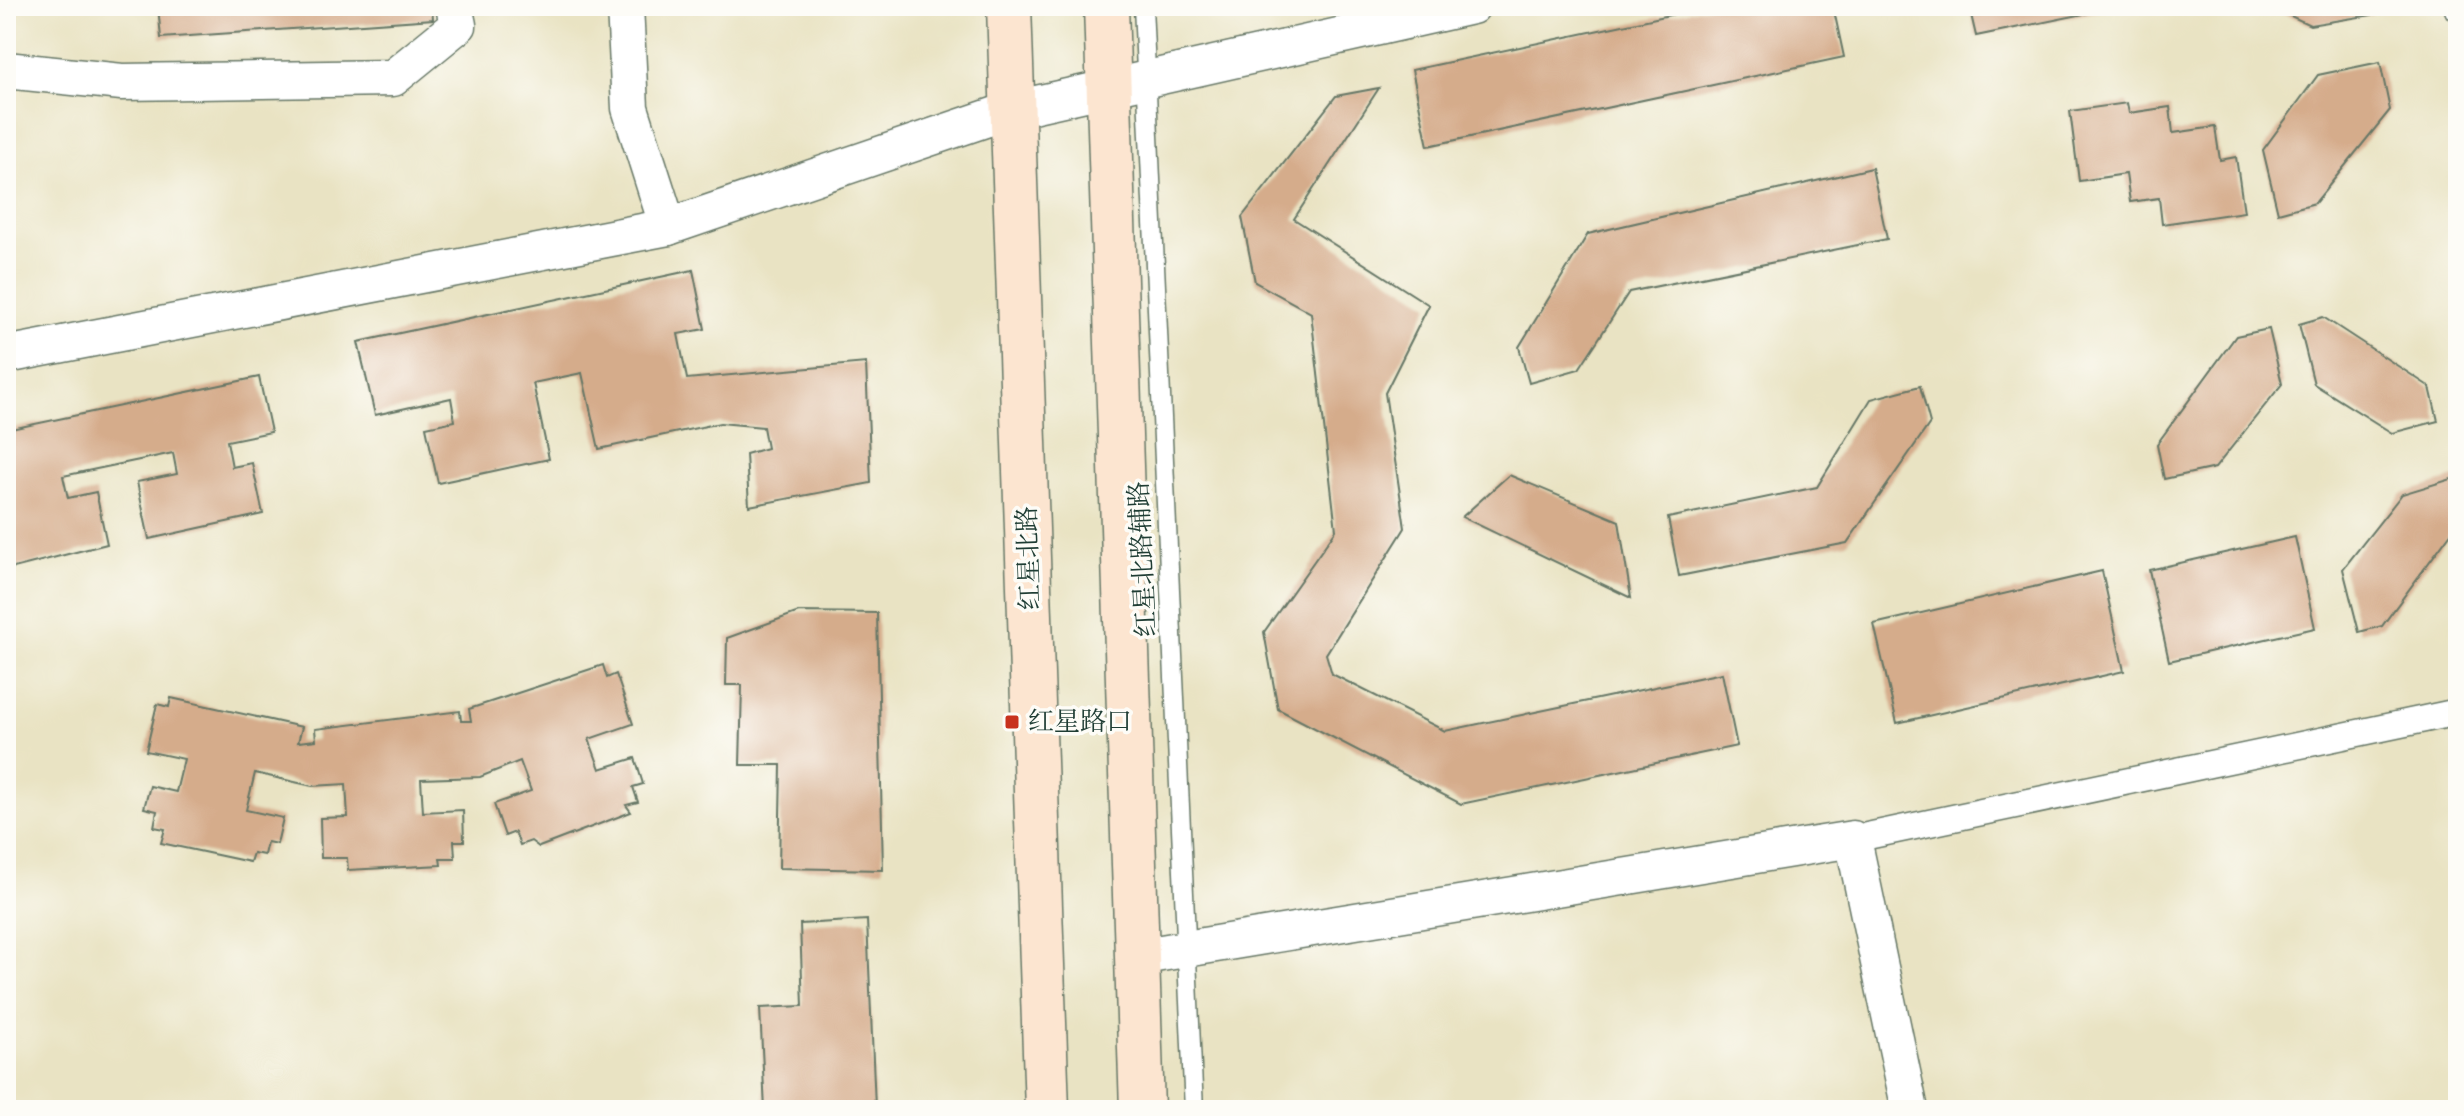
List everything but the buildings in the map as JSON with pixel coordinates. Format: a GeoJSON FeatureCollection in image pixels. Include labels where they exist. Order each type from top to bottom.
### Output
{"type":"FeatureCollection","features":[{"type":"Feature","properties":{"kind":"main road","name":"红星北路"},"geometry":{"type":"LineString","coordinates":[[1009,6],[1047,1110]]}},
{"type":"Feature","properties":{"kind":"main road"},"geometry":{"type":"LineString","coordinates":[[1106,6],[1129,83],[1137,957],[1142,1110]]}},
{"type":"Feature","properties":{"kind":"street"},"geometry":{"type":"LineString","coordinates":[[6,70],[122,82],[393,78],[458,25],[454,6]]}},
{"type":"Feature","properties":{"kind":"street"},"geometry":{"type":"LineString","coordinates":[[625,6],[630,108],[668,227]]}},
{"type":"Feature","properties":{"kind":"street"},"geometry":{"type":"LineString","coordinates":[[6,355],[668,227],[1014,109],[1472,6]]}},
{"type":"Feature","properties":{"kind":"street"},"geometry":{"type":"LineString","coordinates":[[1137,957],[1853,839],[2458,712]]}},
{"type":"Feature","properties":{"kind":"street"},"geometry":{"type":"LineString","coordinates":[[1853,839],[1910,1110]]}},
{"type":"Feature","properties":{"kind":"lane","name":"红星北路辅路"},"geometry":{"type":"LineString","coordinates":[[1143,6],[1129,83],[1194,1110]]}},
{"type":"Feature","properties":{"kind":"place","name":"红星路口"},"geometry":{"type":"Point","coordinates":[1012,722]}}]}
